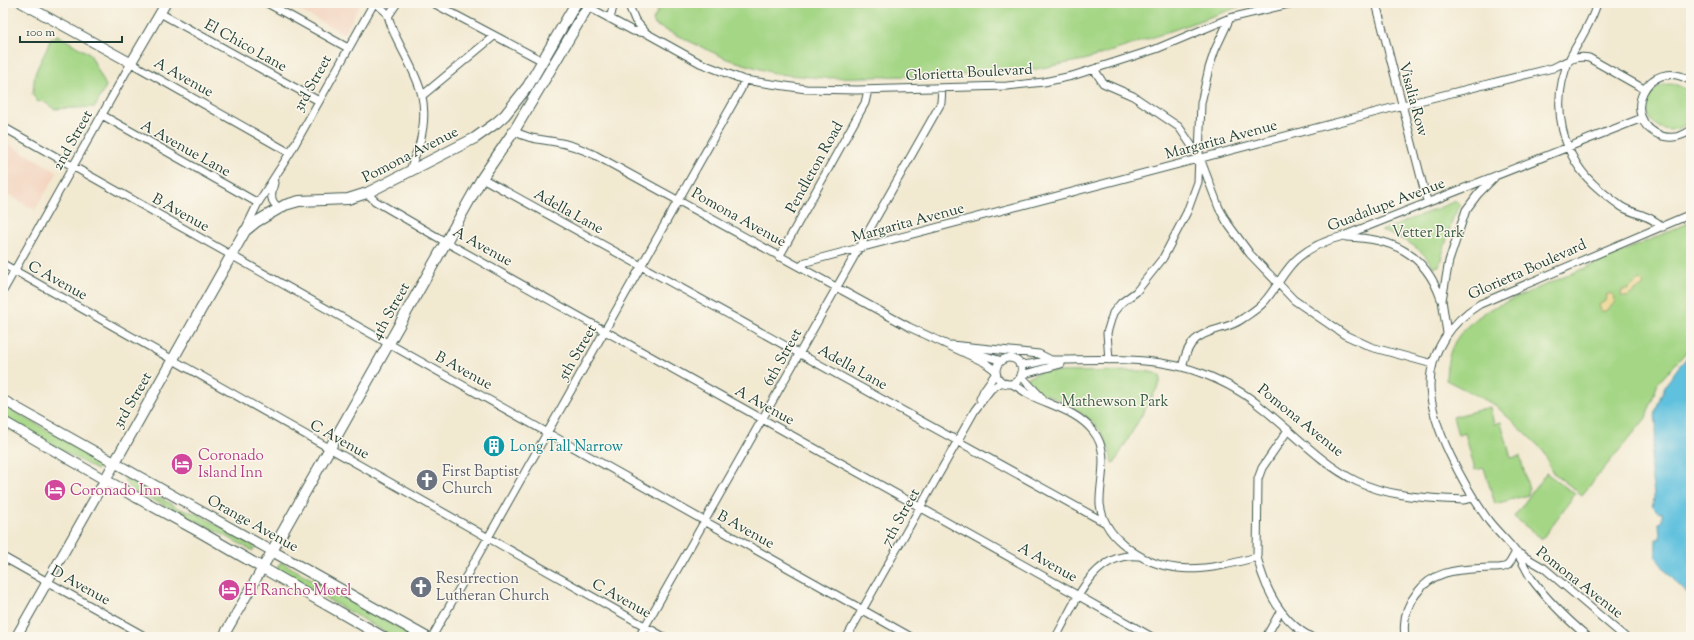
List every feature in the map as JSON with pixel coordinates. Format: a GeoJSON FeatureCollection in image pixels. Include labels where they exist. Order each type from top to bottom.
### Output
{"type":"FeatureCollection","features":[{"type":"Feature","properties":{"kind":"highway","name":"Pomona Avenue"},"geometry":{"type":"LineString","coordinates":[[244,231],[280,208],[298,201],[348,199],[367,193],[410,172],[486,131],[505,115],[528,86],[575,3]]}},
{"type":"Feature","properties":{"kind":"highway","name":"4th Street"},"geometry":{"type":"LineString","coordinates":[[272,551],[482,178],[514,131],[588,6]]}},
{"type":"Feature","properties":{"kind":"highway","name":"3rd Street"},"geometry":{"type":"LineString","coordinates":[[105,480],[244,231]]}},
{"type":"Feature","properties":{"kind":"highway"},"geometry":{"type":"LineString","coordinates":[[105,480],[383,637]]}},
{"type":"Feature","properties":{"kind":"highway","name":"Orange Avenue"},"geometry":{"type":"LineString","coordinates":[[272,551],[426,637]]}},
{"type":"Feature","properties":{"kind":"main road","name":"A Avenue"},"geometry":{"type":"LineString","coordinates":[[22,3],[131,63]]}},
{"type":"Feature","properties":{"kind":"main road","name":"2nd Street"},"geometry":{"type":"LineString","coordinates":[[131,63],[166,3]]}},
{"type":"Feature","properties":{"kind":"main road","name":"Orange Avenue"},"geometry":{"type":"LineString","coordinates":[[3,400],[272,551]]}},
{"type":"Feature","properties":{"kind":"main road"},"geometry":{"type":"LineString","coordinates":[[3,421],[105,480]]}},
{"type":"Feature","properties":{"kind":"main road","name":"3rd Street"},"geometry":{"type":"LineString","coordinates":[[16,637],[105,480]]}},
{"type":"Feature","properties":{"kind":"main road","name":"4th Street"},"geometry":{"type":"LineString","coordinates":[[223,637],[272,551]]}},
{"type":"Feature","properties":{"kind":"street"},"geometry":{"type":"LineString","coordinates":[[267,3],[348,48]]}},
{"type":"Feature","properties":{"kind":"street"},"geometry":{"type":"LineString","coordinates":[[374,3],[389,15],[394,34],[417,76],[423,95],[424,112],[422,131],[410,172]]}},
{"type":"Feature","properties":{"kind":"street","name":"3rd Street"},"geometry":{"type":"LineString","coordinates":[[244,231],[258,203],[290,153],[374,3]]}},
{"type":"Feature","properties":{"kind":"street"},"geometry":{"type":"LineString","coordinates":[[389,15],[396,3]]}},
{"type":"Feature","properties":{"kind":"street"},"geometry":{"type":"LineString","coordinates":[[433,3],[537,58]]}},
{"type":"Feature","properties":{"kind":"street"},"geometry":{"type":"LineString","coordinates":[[610,18],[613,7],[617,3]]}},
{"type":"Feature","properties":{"kind":"street","name":"Glorietta Boulevard"},"geometry":{"type":"LineString","coordinates":[[628,3],[634,20],[646,33],[700,63],[744,80],[806,89],[868,90],[1007,86],[1029,84],[1072,76],[1156,49],[1230,18],[1293,3]]}},
{"type":"Feature","properties":{"kind":"street","name":"Visalia Row"},"geometry":{"type":"LineString","coordinates":[[1376,3],[1427,201]]}},
{"type":"Feature","properties":{"kind":"street"},"geometry":{"type":"LineString","coordinates":[[1597,3],[1594,12],[1570,59],[1562,82],[1560,120],[1567,147],[1579,170],[1599,189],[1623,207],[1653,218],[1663,227]]}},
{"type":"Feature","properties":{"kind":"street","name":"Glorietta Boulevard"},"geometry":{"type":"LineString","coordinates":[[588,6],[633,31],[646,33]]}},
{"type":"Feature","properties":{"kind":"street","name":"El Chico Lane"},"geometry":{"type":"LineString","coordinates":[[160,13],[319,101]]}},
{"type":"Feature","properties":{"kind":"street"},"geometry":{"type":"LineString","coordinates":[[1109,360],[1107,333],[1113,312],[1121,303],[1136,292],[1172,244],[1187,212],[1198,182],[1201,103],[1215,50],[1230,18]]}},
{"type":"Feature","properties":{"kind":"street"},"geometry":{"type":"LineString","coordinates":[[423,95],[494,36]]}},
{"type":"Feature","properties":{"kind":"street","name":"Margarita Avenue"},"geometry":{"type":"LineString","coordinates":[[800,267],[806,262],[1403,105],[1553,68],[1570,59],[1581,56],[1589,58],[1644,89]]}},
{"type":"Feature","properties":{"kind":"street","name":"2nd Street"},"geometry":{"type":"LineString","coordinates":[[3,291],[131,63]]}},
{"type":"Feature","properties":{"kind":"street","name":"A Avenue"},"geometry":{"type":"LineString","coordinates":[[131,63],[290,153]]}},
{"type":"Feature","properties":{"kind":"street"},"geometry":{"type":"LineString","coordinates":[[1094,69],[1103,83],[1133,96],[1179,127],[1200,158],[1219,208],[1228,224],[1250,254],[1277,284],[1313,315],[1345,335],[1371,347],[1433,364]]}},
{"type":"Feature","properties":{"kind":"street"},"geometry":{"type":"LineString","coordinates":[[1691,81],[1681,76],[1671,74],[1656,78],[1644,89],[1640,98],[1642,118],[1648,127],[1656,134],[1665,137],[1676,137],[1691,130]]}},
{"type":"Feature","properties":{"kind":"street","name":"5th Street"},"geometry":{"type":"LineString","coordinates":[[432,637],[741,89],[744,80]]}},
{"type":"Feature","properties":{"kind":"street","name":"6th Street"},"geometry":{"type":"LineString","coordinates":[[639,637],[941,103],[942,88]]}},
{"type":"Feature","properties":{"kind":"street","name":"Pendleton Road"},"geometry":{"type":"LineString","coordinates":[[779,257],[865,103],[868,90]]}},
{"type":"Feature","properties":{"kind":"street","name":"A Avenue Lane"},"geometry":{"type":"LineString","coordinates":[[102,115],[258,203]]}},
{"type":"Feature","properties":{"kind":"street","name":"Guadalupe Avenue"},"geometry":{"type":"LineString","coordinates":[[1182,367],[1186,352],[1193,341],[1203,333],[1228,327],[1240,321],[1263,303],[1299,257],[1328,240],[1343,236],[1427,201],[1497,176],[1642,118]]}},
{"type":"Feature","properties":{"kind":"street","name":"B Avenue"},"geometry":{"type":"LineString","coordinates":[[3,127],[911,637]]}},
{"type":"Feature","properties":{"kind":"street","name":"Pomona Avenue"},"geometry":{"type":"LineString","coordinates":[[514,131],[531,139],[556,142],[580,148],[678,200],[779,257],[944,344],[984,362],[996,372],[1002,382]]}},
{"type":"Feature","properties":{"kind":"street"},"geometry":{"type":"LineString","coordinates":[[1442,300],[1449,260],[1466,210],[1478,194],[1497,176]]}},
{"type":"Feature","properties":{"kind":"street","name":"3rd Street"},"geometry":{"type":"LineString","coordinates":[[275,178],[271,200],[274,205],[280,208]]}},
{"type":"Feature","properties":{"kind":"street","name":"Adella Lane"},"geometry":{"type":"LineString","coordinates":[[482,178],[1104,522]]}},
{"type":"Feature","properties":{"kind":"street","name":"A Avenue"},"geometry":{"type":"LineString","coordinates":[[367,193],[375,201],[762,419],[921,506],[1152,637]]}},
{"type":"Feature","properties":{"kind":"street","name":"Glorietta Boulevard"},"geometry":{"type":"LineString","coordinates":[[1588,637],[1572,623],[1531,578],[1516,552],[1473,498],[1455,465],[1433,406],[1430,386],[1433,364],[1447,333],[1457,321],[1480,304],[1691,214]]}},
{"type":"Feature","properties":{"kind":"street"},"geometry":{"type":"LineString","coordinates":[[1328,240],[1344,237],[1366,237],[1401,248],[1416,257],[1436,286],[1442,300],[1447,333]]}},
{"type":"Feature","properties":{"kind":"street","name":"C Avenue"},"geometry":{"type":"LineString","coordinates":[[3,264],[664,637]]}},
{"type":"Feature","properties":{"kind":"street"},"geometry":{"type":"LineString","coordinates":[[944,344],[1002,360],[1010,358],[1019,364],[1026,365],[1051,360]]}},
{"type":"Feature","properties":{"kind":"street","name":"Pomona Avenue"},"geometry":{"type":"LineString","coordinates":[[944,344],[1039,354],[1051,360],[1149,362],[1182,367],[1204,374],[1246,395],[1329,465],[1356,481],[1395,494],[1424,498],[1464,500],[1473,498]]}},
{"type":"Feature","properties":{"kind":"street"},"geometry":{"type":"LineString","coordinates":[[996,372],[1002,360]]}},
{"type":"Feature","properties":{"kind":"street"},"geometry":{"type":"LineString","coordinates":[[1012,384],[1021,375],[1039,368],[1073,361]]}},
{"type":"Feature","properties":{"kind":"street"},"geometry":{"type":"LineString","coordinates":[[1019,364],[1021,375],[1028,386],[1046,402]]}},
{"type":"Feature","properties":{"kind":"street","name":"7th Street"},"geometry":{"type":"LineString","coordinates":[[847,637],[958,441],[984,390],[996,372]]}},
{"type":"Feature","properties":{"kind":"street"},"geometry":{"type":"LineString","coordinates":[[1002,382],[1012,384],[1030,395],[1079,417],[1094,431],[1100,442],[1104,468],[1101,480],[1100,506],[1104,522],[1114,536],[1138,556],[1166,567],[1202,570],[1222,567],[1257,557]]}},
{"type":"Feature","properties":{"kind":"street","name":"7th Street"},"geometry":{"type":"LineString","coordinates":[[975,410],[991,389],[1002,382]]}},
{"type":"Feature","properties":{"kind":"street"},"geometry":{"type":"LineString","coordinates":[[1288,430],[1262,468],[1258,479],[1257,557],[1260,569],[1280,612],[1303,633],[1310,637]]}},
{"type":"Feature","properties":{"kind":"street"},"geometry":{"type":"LineString","coordinates":[[1405,637],[1405,618],[1413,597],[1423,583],[1440,574],[1453,571],[1501,568],[1508,565],[1516,552]]}},
{"type":"Feature","properties":{"kind":"street","name":"Pomona Avenue"},"geometry":{"type":"LineString","coordinates":[[1516,552],[1544,568],[1625,637]]}},
{"type":"Feature","properties":{"kind":"street","name":"D Avenue"},"geometry":{"type":"LineString","coordinates":[[3,556],[146,637]]}},
{"type":"Feature","properties":{"kind":"street"},"geometry":{"type":"LineString","coordinates":[[1056,637],[1087,580],[1101,566],[1123,556],[1138,556]]}},
{"type":"Feature","properties":{"kind":"street"},"geometry":{"type":"LineString","coordinates":[[1266,637],[1280,612]]}},
{"type":"Feature","properties":{"kind":"shaded area"},"geometry":{"type":"Polygon","coordinates":[[[286,3],[361,3],[344,34],[286,3]]]}},
{"type":"Feature","properties":{"kind":"shaded area"},"geometry":{"type":"Polygon","coordinates":[[[3,141],[58,172],[35,210],[9,195],[6,198],[3,196],[3,141]]]}},
{"type":"Feature","properties":{"kind":"green space"},"geometry":{"type":"Polygon","coordinates":[[[661,3],[1250,3],[1084,60],[1036,69],[957,75],[824,78],[777,74],[727,59],[655,25],[653,21],[661,3]]]}},
{"type":"Feature","properties":{"kind":"green space"},"geometry":{"type":"Polygon","coordinates":[[[57,35],[90,54],[106,86],[95,107],[54,109],[43,101],[38,102],[32,94],[37,69],[50,40],[57,35]]]}},
{"type":"Feature","properties":{"kind":"green space"},"geometry":{"type":"Polygon","coordinates":[[[1670,84],[1683,88],[1689,94],[1693,107],[1689,120],[1683,126],[1670,130],[1657,126],[1651,120],[1647,107],[1651,94],[1657,88],[1670,84]]]}},
{"type":"Feature","properties":{"kind":"green space","name":"Vetter Park"},"geometry":{"type":"Polygon","coordinates":[[[1456,201],[1460,206],[1453,218],[1439,266],[1433,267],[1423,254],[1411,244],[1381,231],[1456,201]]]}},
{"type":"Feature","properties":{"kind":"green space"},"geometry":{"type":"Polygon","coordinates":[[[1691,222],[1691,347],[1658,383],[1646,418],[1582,495],[1552,472],[1543,450],[1495,405],[1446,380],[1449,356],[1458,337],[1464,329],[1492,308],[1691,222]]]}},
{"type":"Feature","properties":{"kind":"green space","name":"Mathewson Park"},"geometry":{"type":"Polygon","coordinates":[[[1047,369],[1051,372],[1146,371],[1158,374],[1160,376],[1160,383],[1115,462],[1112,463],[1109,449],[1104,437],[1089,419],[1070,406],[1046,394],[1043,395],[1027,378],[1047,369]]]}},
{"type":"Feature","properties":{"kind":"green space"},"geometry":{"type":"Polygon","coordinates":[[[3,405],[102,461],[97,470],[3,417],[3,405]]]}},
{"type":"Feature","properties":{"kind":"green space"},"geometry":{"type":"Polygon","coordinates":[[[1490,407],[1494,424],[1501,422],[1511,458],[1520,456],[1529,490],[1528,495],[1495,504],[1484,468],[1475,470],[1465,433],[1458,435],[1453,417],[1490,407]]]}},
{"type":"Feature","properties":{"kind":"green space"},"geometry":{"type":"Polygon","coordinates":[[[1546,473],[1575,494],[1542,539],[1514,517],[1546,473]]]}},
{"type":"Feature","properties":{"kind":"green space"},"geometry":{"type":"Polygon","coordinates":[[[125,478],[180,509],[198,514],[255,547],[253,551],[200,522],[189,519],[159,502],[144,497],[124,482],[125,478]]]}},
{"type":"Feature","properties":{"kind":"green space"},"geometry":{"type":"Polygon","coordinates":[[[281,562],[415,637],[394,637],[276,570],[281,562]]]}},
{"type":"Feature","properties":{"kind":"sand"},"geometry":{"type":"Polygon","coordinates":[[[1639,280],[1644,283],[1642,288],[1638,289],[1627,297],[1621,296],[1622,290],[1627,290],[1639,280]]]}},
{"type":"Feature","properties":{"kind":"sand"},"geometry":{"type":"Polygon","coordinates":[[[1610,293],[1614,296],[1615,303],[1605,311],[1601,311],[1599,305],[1605,301],[1606,295],[1610,293]]]}},
{"type":"Feature","properties":{"kind":"water"},"geometry":{"type":"Polygon","coordinates":[[[1691,353],[1691,595],[1673,579],[1656,556],[1656,539],[1660,539],[1659,523],[1662,521],[1662,512],[1659,513],[1652,506],[1654,493],[1651,465],[1656,431],[1655,413],[1665,386],[1691,353]]]}},
{"type":"Feature","properties":{"kind":"place","name":"Long Tall Narrow"},"geometry":{"type":"Point","coordinates":[494,446]}},
{"type":"Feature","properties":{"kind":"place","name":"Coronado Island Inn"},"geometry":{"type":"Point","coordinates":[182,464]}},
{"type":"Feature","properties":{"kind":"place","name":"First Baptist Church"},"geometry":{"type":"Point","coordinates":[427,480]}},
{"type":"Feature","properties":{"kind":"place","name":"Coronado Inn"},"geometry":{"type":"Point","coordinates":[55,490]}},
{"type":"Feature","properties":{"kind":"place","name":"Resurrection Lutheran Church"},"geometry":{"type":"Point","coordinates":[421,587]}},
{"type":"Feature","properties":{"kind":"place","name":"El Rancho Motel"},"geometry":{"type":"Point","coordinates":[229,590]}}]}
